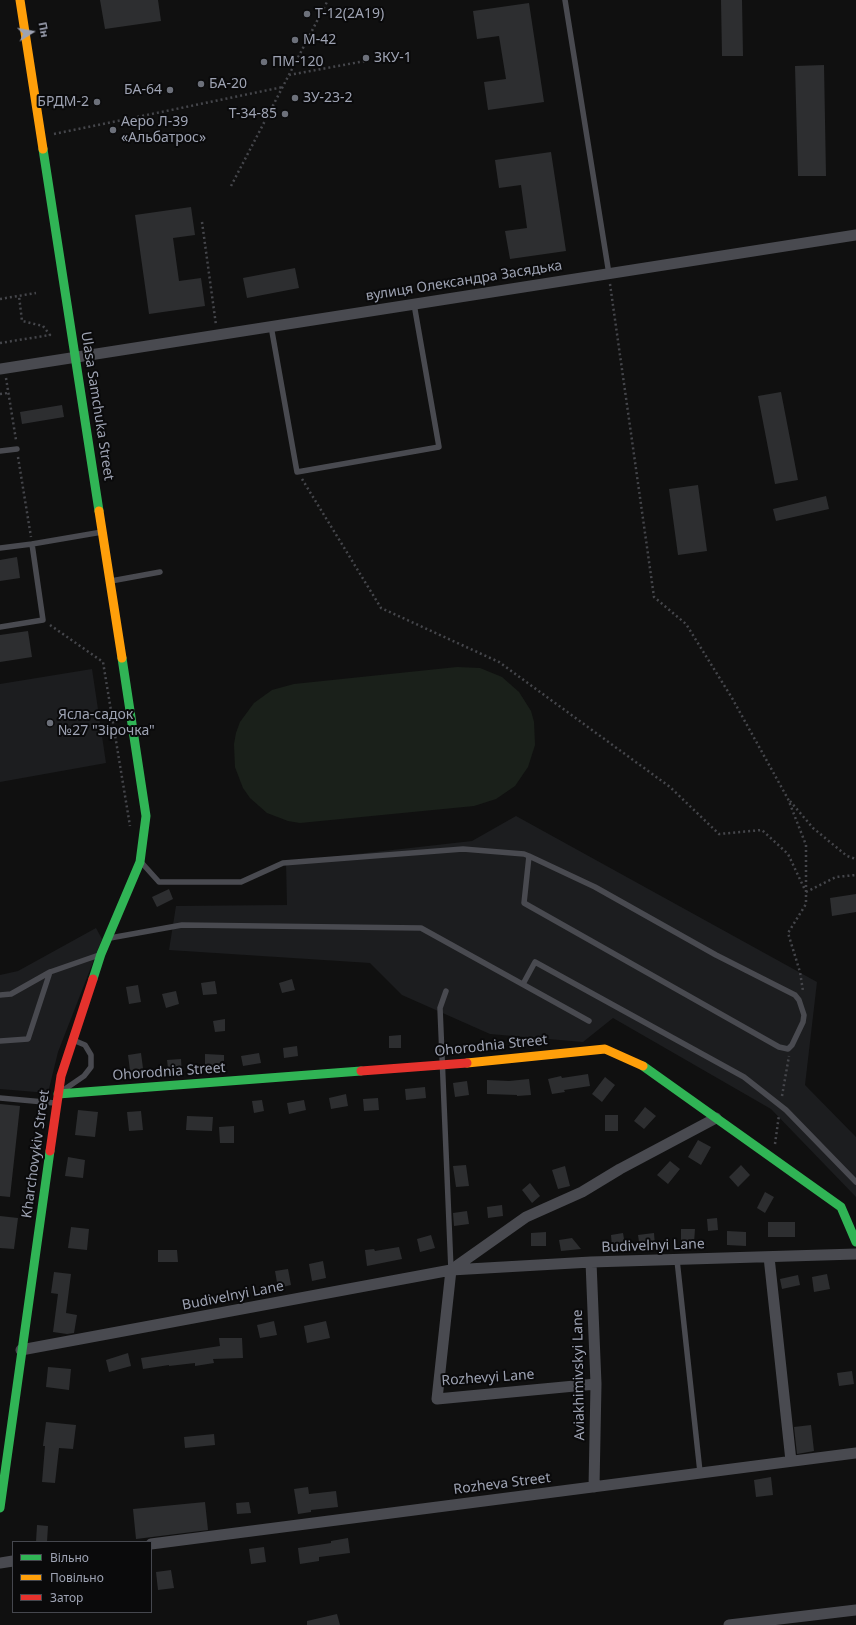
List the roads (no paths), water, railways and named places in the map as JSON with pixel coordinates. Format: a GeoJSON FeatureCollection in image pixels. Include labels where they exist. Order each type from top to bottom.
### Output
{"type":"FeatureCollection","features":[{"type":"Feature","properties":{"kind":"street","name":"Ulasa Samchuka Street"},"geometry":{"type":"LineString","coordinates":[[20,0],[146,816]]}},
{"type":"Feature","properties":{"kind":"street","name":"вулиця Олександра Засядька"},"geometry":{"type":"LineString","coordinates":[[0,369],[856,235]]}},
{"type":"Feature","properties":{"kind":"street","name":"Kharchovykiv Street"},"geometry":{"type":"LineString","coordinates":[[0,1508],[21,1350],[61,1076],[101,954],[140,862],[146,816]]}},
{"type":"Feature","properties":{"kind":"street","name":"Ohorodnia Street"},"geometry":{"type":"LineString","coordinates":[[58,1098],[442,1065],[605,1049],[638,1063],[841,1207],[856,1242]]}},
{"type":"Feature","properties":{"kind":"street","name":"Budivelnyi Lane"},"geometry":{"type":"LineString","coordinates":[[451,1270],[526,1217],[582,1192],[620,1169],[716,1118]]}},
{"type":"Feature","properties":{"kind":"street","name":"Budivelnyi Lane"},"geometry":{"type":"LineString","coordinates":[[21,1350],[451,1270],[591,1262],[856,1254]]}},
{"type":"Feature","properties":{"kind":"street"},"geometry":{"type":"LineString","coordinates":[[769,1257],[791,1460]]}},
{"type":"Feature","properties":{"kind":"street","name":"Aviakhimivskyi Lane"},"geometry":{"type":"LineString","coordinates":[[591,1262],[596,1384],[594,1487]]}},
{"type":"Feature","properties":{"kind":"street","name":"Rozhevyi Lane"},"geometry":{"type":"LineString","coordinates":[[451,1270],[437,1399],[596,1384]]}},
{"type":"Feature","properties":{"kind":"street","name":"Rozheva Street"},"geometry":{"type":"LineString","coordinates":[[152,1544],[791,1460],[856,1453]]}},
{"type":"Feature","properties":{"kind":"street"},"geometry":{"type":"LineString","coordinates":[[0,1563],[12,1561]]}},
{"type":"Feature","properties":{"kind":"street"},"geometry":{"type":"LineString","coordinates":[[729,1625],[856,1610]]}},
{"type":"Feature","properties":{"kind":"lane"},"geometry":{"type":"LineString","coordinates":[[566,0],[609,274]]}},
{"type":"Feature","properties":{"kind":"lane"},"geometry":{"type":"LineString","coordinates":[[272,326],[297,472],[439,447],[414,304]]}},
{"type":"Feature","properties":{"kind":"lane"},"geometry":{"type":"LineString","coordinates":[[0,451],[17,449]]}},
{"type":"Feature","properties":{"kind":"lane"},"geometry":{"type":"LineString","coordinates":[[0,548],[103,532]]}},
{"type":"Feature","properties":{"kind":"lane"},"geometry":{"type":"LineString","coordinates":[[0,627],[43,620],[32,544]]}},
{"type":"Feature","properties":{"kind":"lane"},"geometry":{"type":"LineString","coordinates":[[110,581],[160,572]]}},
{"type":"Feature","properties":{"kind":"lane"},"geometry":{"type":"LineString","coordinates":[[140,862],[159,882],[241,882],[283,864],[463,849],[524,854],[529,856],[595,887],[716,955],[795,995],[799,1000],[804,1015],[803,1022],[791,1048],[785,1049],[779,1047],[524,903],[529,856]]}},
{"type":"Feature","properties":{"kind":"lane"},"geometry":{"type":"LineString","coordinates":[[108,938],[182,925],[421,928],[589,1021]]}},
{"type":"Feature","properties":{"kind":"lane"},"geometry":{"type":"LineString","coordinates":[[0,995],[11,994],[50,972],[101,954]]}},
{"type":"Feature","properties":{"kind":"lane"},"geometry":{"type":"LineString","coordinates":[[523,984],[535,962],[744,1077],[786,1110],[856,1182]]}},
{"type":"Feature","properties":{"kind":"lane"},"geometry":{"type":"LineString","coordinates":[[0,1040],[28,1039],[50,972]]}},
{"type":"Feature","properties":{"kind":"lane"},"geometry":{"type":"LineString","coordinates":[[446,991],[440,1008],[451,1270]]}},
{"type":"Feature","properties":{"kind":"lane"},"geometry":{"type":"LineString","coordinates":[[0,1098],[58,1098],[84,1076],[91,1067],[91,1055],[85,1045],[73,1040]]}},
{"type":"Feature","properties":{"kind":"lane"},"geometry":{"type":"LineString","coordinates":[[677,1260],[700,1472]]}},
{"type":"Feature","properties":{"kind":"place","name":"Т-12(2А19)"},"geometry":{"type":"Point","coordinates":[307,14]}},
{"type":"Feature","properties":{"kind":"place","name":"М-42"},"geometry":{"type":"Point","coordinates":[295,40]}},
{"type":"Feature","properties":{"kind":"place","name":"ЗКУ-1"},"geometry":{"type":"Point","coordinates":[366,58]}},
{"type":"Feature","properties":{"kind":"place","name":"ПМ-120"},"geometry":{"type":"Point","coordinates":[264,62]}},
{"type":"Feature","properties":{"kind":"place","name":"БА-20"},"geometry":{"type":"Point","coordinates":[201,84]}},
{"type":"Feature","properties":{"kind":"place","name":"БА-64"},"geometry":{"type":"Point","coordinates":[170,90]}},
{"type":"Feature","properties":{"kind":"place","name":"ЗУ-23-2"},"geometry":{"type":"Point","coordinates":[295,98]}},
{"type":"Feature","properties":{"kind":"place","name":"БРДМ-2"},"geometry":{"type":"Point","coordinates":[97,102]}},
{"type":"Feature","properties":{"kind":"place","name":"Т-34-85"},"geometry":{"type":"Point","coordinates":[285,114]}},
{"type":"Feature","properties":{"kind":"place","name":"Аеро Л-39 «Альбатрос»"},"geometry":{"type":"Point","coordinates":[113,130]}},
{"type":"Feature","properties":{"kind":"place","name":"Ясла-садок №27 \"Зірочка\""},"geometry":{"type":"Point","coordinates":[50,723]}}]}
